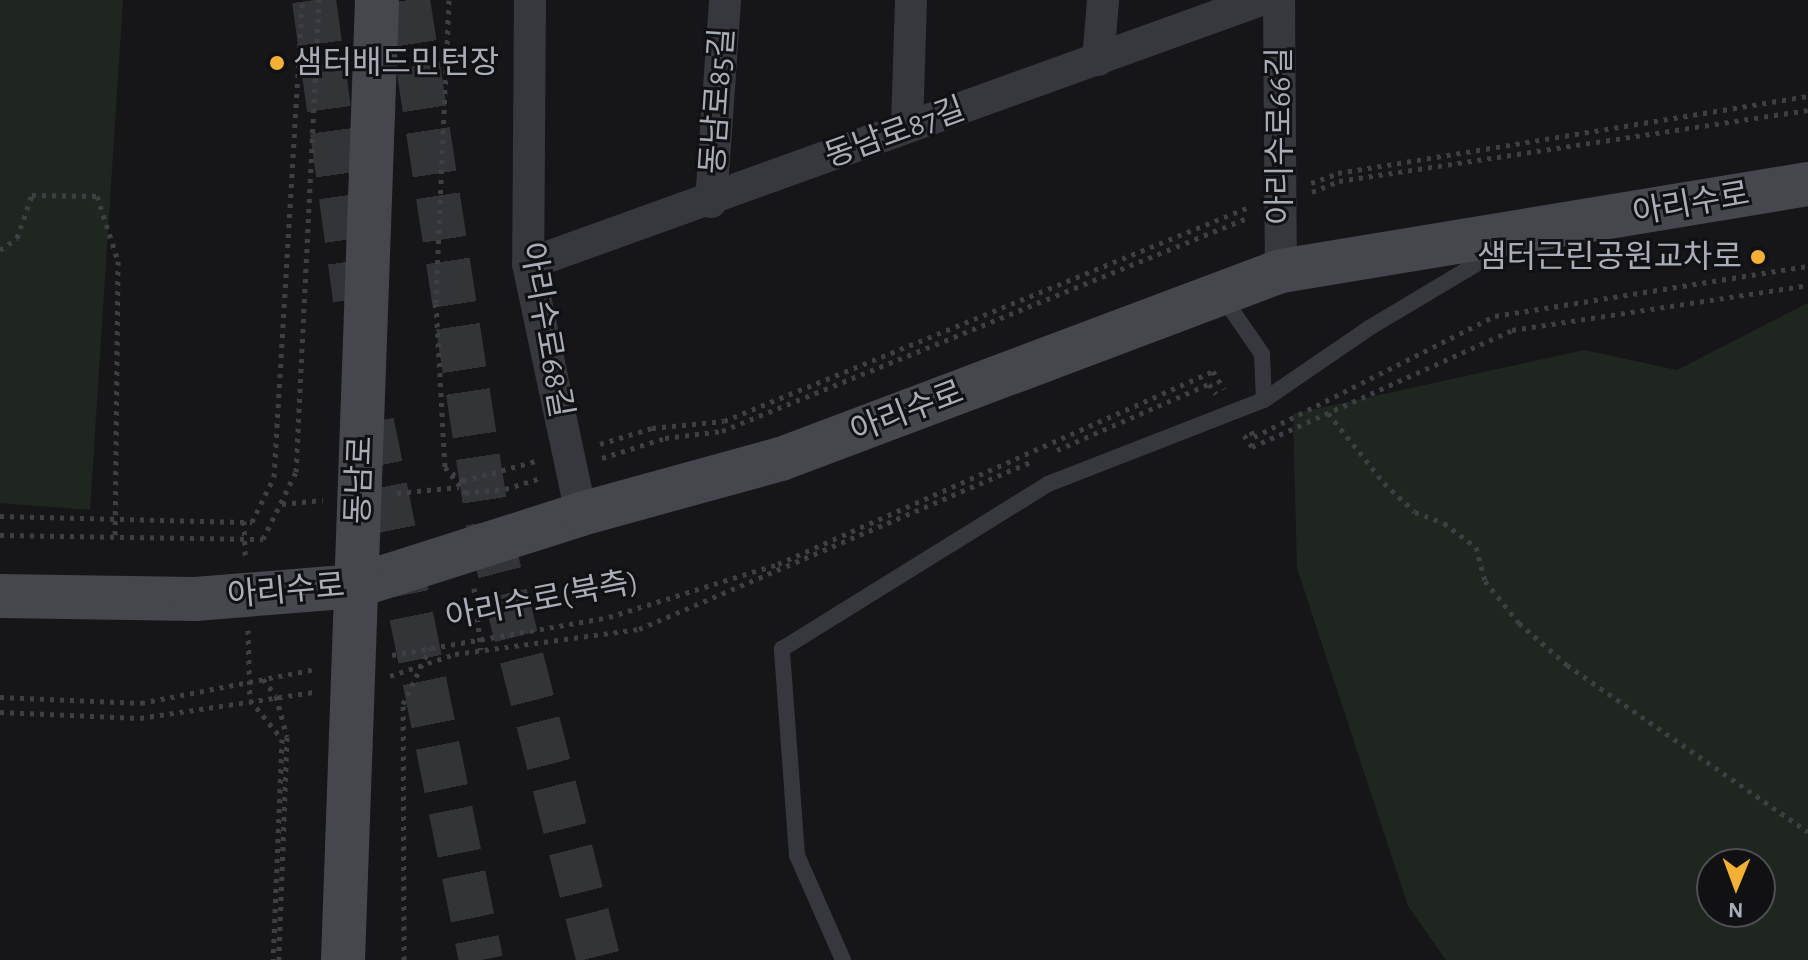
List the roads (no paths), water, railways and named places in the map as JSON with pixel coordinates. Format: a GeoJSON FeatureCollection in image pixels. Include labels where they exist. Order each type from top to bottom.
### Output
{"type":"FeatureCollection","features":[{"type":"Feature","properties":{"kind":"main road","name":"동남로"},"geometry":{"type":"LineString","coordinates":[[343,960],[377,0]]}},
{"type":"Feature","properties":{"kind":"main road","name":"아리수로"},"geometry":{"type":"LineString","coordinates":[[0,596],[195,599],[356,586],[581,514],[781,459],[1281,271],[1808,184]]}},
{"type":"Feature","properties":{"kind":"street","name":"아리수로68길"},"geometry":{"type":"LineString","coordinates":[[530,0],[528,264],[581,514]]}},
{"type":"Feature","properties":{"kind":"street","name":"동남로85길"},"geometry":{"type":"LineString","coordinates":[[711,202],[725,0]]}},
{"type":"Feature","properties":{"kind":"street"},"geometry":{"type":"LineString","coordinates":[[907,127],[911,0]]}},
{"type":"Feature","properties":{"kind":"street"},"geometry":{"type":"LineString","coordinates":[[1098,60],[1103,0]]}},
{"type":"Feature","properties":{"kind":"street","name":"동남로87길"},"geometry":{"type":"LineString","coordinates":[[528,264],[711,202],[907,127],[1261,0]]}},
{"type":"Feature","properties":{"kind":"street","name":"아리수로66길"},"geometry":{"type":"LineString","coordinates":[[1279,0],[1281,271]]}},
{"type":"Feature","properties":{"kind":"lane"},"geometry":{"type":"LineString","coordinates":[[843,960],[797,855],[782,649],[1048,484],[1264,400],[1369,328],[1529,232]]}},
{"type":"Feature","properties":{"kind":"lane"},"geometry":{"type":"LineString","coordinates":[[1221,294],[1262,354],[1264,400]]}},
{"type":"Feature","properties":{"kind":"tunnel"},"geometry":{"type":"LineString","coordinates":[[314,0],[355,299]]}},
{"type":"Feature","properties":{"kind":"tunnel"},"geometry":{"type":"LineString","coordinates":[[408,0],[489,530],[599,960]]}},
{"type":"Feature","properties":{"kind":"tunnel"},"geometry":{"type":"LineString","coordinates":[[372,422],[481,960]]}},
{"type":"Feature","properties":{"kind":"place","name":"샘터배드민턴장"},"geometry":{"type":"Point","coordinates":[277,63]}},
{"type":"Feature","properties":{"kind":"place","name":"샘터근린공원교차로"},"geometry":{"type":"Point","coordinates":[1758,257]}}]}
